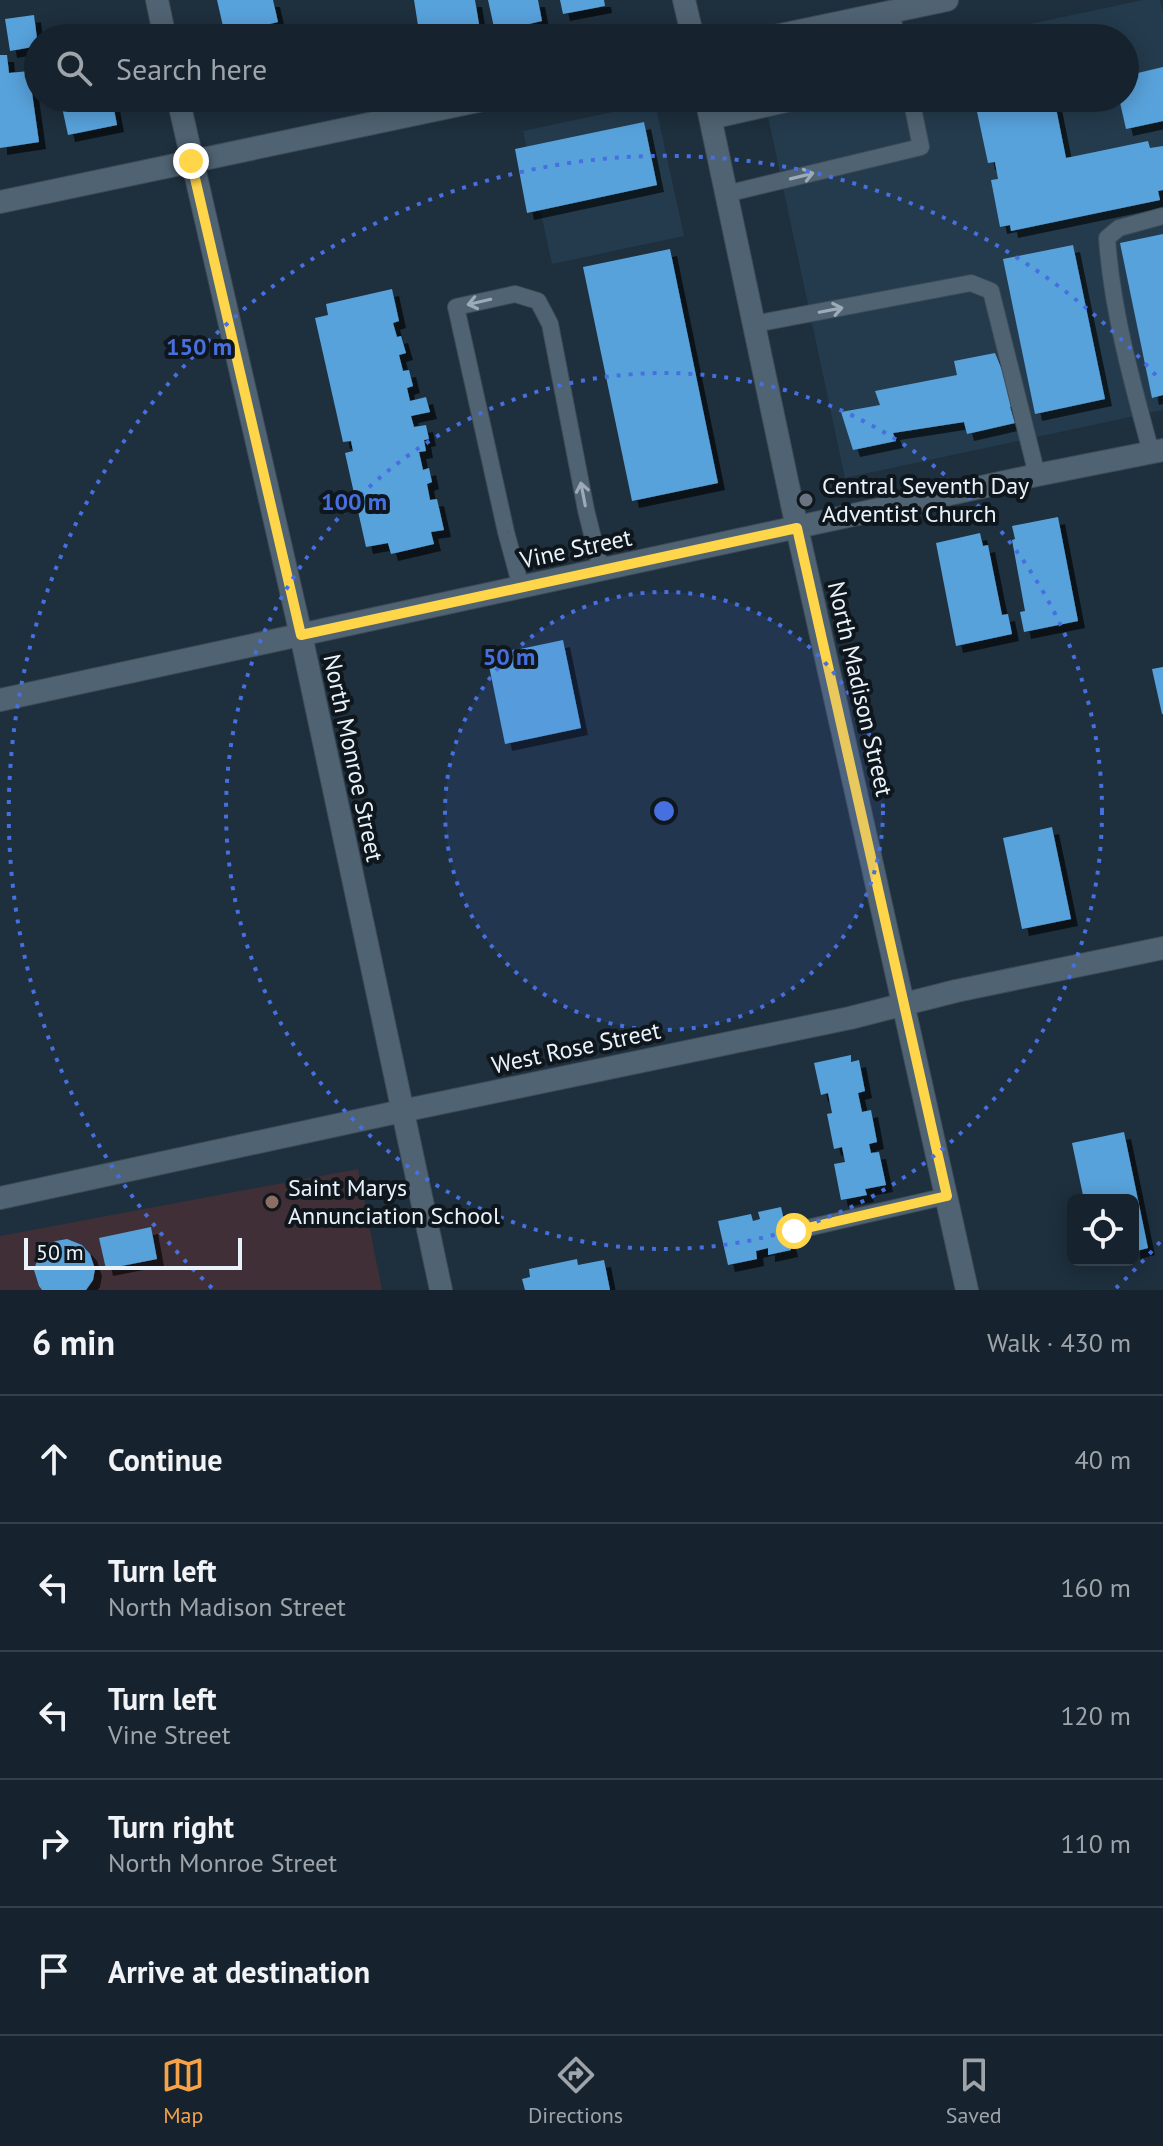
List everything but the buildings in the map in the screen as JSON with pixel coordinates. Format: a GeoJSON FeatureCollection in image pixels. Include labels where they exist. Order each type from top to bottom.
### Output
{"type":"FeatureCollection","features":[{"type":"Feature","properties":{"kind":"street"},"geometry":{"type":"LineString","coordinates":[[157,0],[162,24]]}},
{"type":"Feature","properties":{"kind":"street"},"geometry":{"type":"LineString","coordinates":[[684,0],[690,24]]}},
{"type":"Feature","properties":{"kind":"street"},"geometry":{"type":"LineString","coordinates":[[833,24],[947,0]]}},
{"type":"Feature","properties":{"kind":"street","name":"North Monroe Street"},"geometry":{"type":"LineString","coordinates":[[181,112],[301,635],[441,1290]]}},
{"type":"Feature","properties":{"kind":"street"},"geometry":{"type":"LineString","coordinates":[[0,202],[425,112]]}},
{"type":"Feature","properties":{"kind":"street","name":"North Madison Street"},"geometry":{"type":"LineString","coordinates":[[709,112],[797,528],[967,1290]]}},
{"type":"Feature","properties":{"kind":"street","name":"Vine Street"},"geometry":{"type":"LineString","coordinates":[[0,700],[1157,451]]}},
{"type":"Feature","properties":{"kind":"street","name":"West Rose Street"},"geometry":{"type":"LineString","coordinates":[[0,1198],[850,1018],[956,991],[1163,948]]}},
{"type":"Feature","properties":{"kind":"lane"},"geometry":{"type":"LineString","coordinates":[[891,12],[894,24]]}},
{"type":"Feature","properties":{"kind":"lane"},"geometry":{"type":"LineString","coordinates":[[711,121],[751,112]]}},
{"type":"Feature","properties":{"kind":"lane"},"geometry":{"type":"LineString","coordinates":[[726,194],[921,147],[914,112]]}},
{"type":"Feature","properties":{"kind":"lane"},"geometry":{"type":"LineString","coordinates":[[1157,451],[1133,388],[1111,284],[1107,238],[1119,228],[1163,216]]}},
{"type":"Feature","properties":{"kind":"lane"},"geometry":{"type":"LineString","coordinates":[[754,324],[971,283],[991,291],[1037,475]]}},
{"type":"Feature","properties":{"kind":"lane"},"geometry":{"type":"LineString","coordinates":[[521,587],[456,307],[515,294],[538,301],[550,324],[586,510],[601,570]]}},
{"type":"Feature","properties":{"kind":"lane"},"geometry":{"type":"LineString","coordinates":[[794,1231],[947,1196]]}},
{"type":"Feature","properties":{"kind":"shaded area"},"geometry":{"type":"Polygon","coordinates":[[[1143,0],[1160,0],[1163,13],[1163,410],[845,478],[767,112],[1139,112],[1139,24],[1030,24],[1143,0]]]}},
{"type":"Feature","properties":{"kind":"shaded area"},"geometry":{"type":"Polygon","coordinates":[[[613,112],[657,112],[684,236],[552,264],[523,131],[613,112]]]}},
{"type":"Feature","properties":{"kind":"shaded area","name":"Saint Marys Annunciation School"},"geometry":{"type":"Polygon","coordinates":[[[358,1169],[382,1290],[0,1290],[0,1236],[358,1169]]]}},
{"type":"Feature","properties":{"kind":"place","name":"Central Seventh Day Adventist Church"},"geometry":{"type":"Point","coordinates":[806,500]}},
{"type":"Feature","properties":{"kind":"place","name":"Saint Marys Annunciation School"},"geometry":{"type":"Point","coordinates":[272,1202]}},
{"type":"Feature","properties":{"kind":"route"},"geometry":{"type":"LineString","coordinates":[[191,161],[301,635],[797,528],[947,1196],[794,1231]]}}]}
